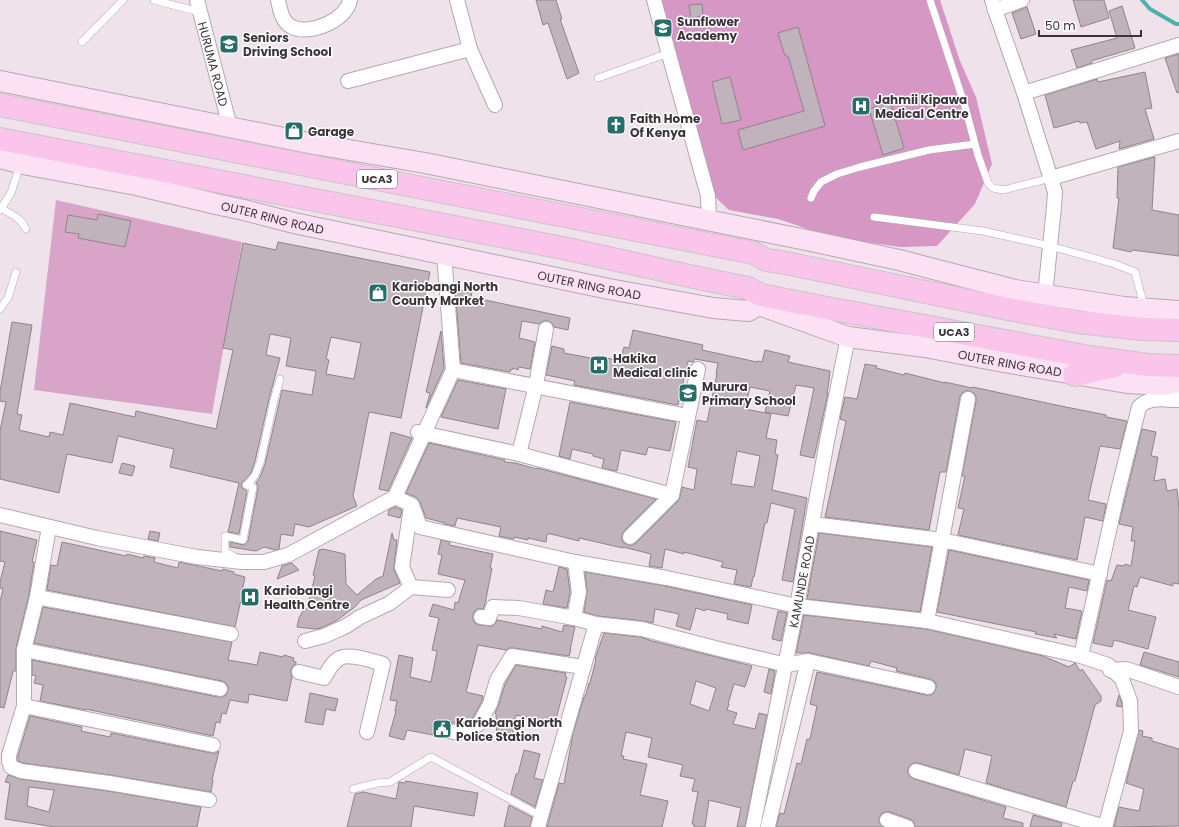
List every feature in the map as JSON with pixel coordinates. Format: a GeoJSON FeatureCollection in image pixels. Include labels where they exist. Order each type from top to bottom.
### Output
{"type":"FeatureCollection","features":[{"type":"Feature","properties":{"kind":"main road","name":"UCA3"},"geometry":{"type":"LineString","coordinates":[[0,80],[314,144],[425,163],[811,241],[899,260],[1015,290],[1045,296],[1124,307],[1144,318],[1179,330]]}},
{"type":"Feature","properties":{"kind":"main road","name":"UCA3"},"geometry":{"type":"LineString","coordinates":[[0,105],[56,117],[204,144],[1078,322],[1144,318],[1179,311]]}},
{"type":"Feature","properties":{"kind":"main road","name":"OUTER RING ROAD"},"geometry":{"type":"LineString","coordinates":[[0,139],[563,248],[703,279],[848,336],[925,347],[1074,375],[1127,383],[1164,385],[1179,382]]}},
{"type":"Feature","properties":{"kind":"main road","name":"OUTER RING ROAD"},"geometry":{"type":"LineString","coordinates":[[0,158],[136,185],[294,223],[617,291],[713,308],[754,300],[1138,364],[1179,366]]}},
{"type":"Feature","properties":{"kind":"main road"},"geometry":{"type":"LineString","coordinates":[[1074,375],[1138,364]]}},
{"type":"Feature","properties":{"kind":"street"},"geometry":{"type":"LineString","coordinates":[[278,0],[283,18],[291,27],[299,30],[315,28],[333,22],[345,12],[350,0]]}},
{"type":"Feature","properties":{"kind":"street"},"geometry":{"type":"LineString","coordinates":[[457,0],[470,49],[496,105]]}},
{"type":"Feature","properties":{"kind":"street"},"geometry":{"type":"LineString","coordinates":[[654,0],[708,196],[709,221]]}},
{"type":"Feature","properties":{"kind":"street"},"geometry":{"type":"LineString","coordinates":[[1022,0],[994,5],[1024,93],[1055,192],[1045,296]]}},
{"type":"Feature","properties":{"kind":"street","name":"HURUMA ROAD"},"geometry":{"type":"LineString","coordinates":[[199,6],[230,127]]}},
{"type":"Feature","properties":{"kind":"street"},"geometry":{"type":"LineString","coordinates":[[1024,93],[1179,45]]}},
{"type":"Feature","properties":{"kind":"street"},"geometry":{"type":"LineString","coordinates":[[348,81],[470,49]]}},
{"type":"Feature","properties":{"kind":"street"},"geometry":{"type":"LineString","coordinates":[[1050,178],[1179,141]]}},
{"type":"Feature","properties":{"kind":"street"},"geometry":{"type":"LineString","coordinates":[[0,515],[97,538],[197,557],[242,562],[264,562],[288,556],[395,497],[454,370],[444,254]]}},
{"type":"Feature","properties":{"kind":"street"},"geometry":{"type":"LineString","coordinates":[[519,454],[536,385],[546,329]]}},
{"type":"Feature","properties":{"kind":"street","name":"KAMUNDE ROAD"},"geometry":{"type":"LineString","coordinates":[[753,827],[797,606],[848,336]]}},
{"type":"Feature","properties":{"kind":"street"},"geometry":{"type":"LineString","coordinates":[[630,537],[672,495],[698,369]]}},
{"type":"Feature","properties":{"kind":"street"},"geometry":{"type":"LineString","coordinates":[[454,370],[688,416]]}},
{"type":"Feature","properties":{"kind":"street"},"geometry":{"type":"LineString","coordinates":[[1081,656],[1119,487],[1139,407],[1143,402],[1150,400],[1178,400],[1179,397]]}},
{"type":"Feature","properties":{"kind":"street"},"geometry":{"type":"LineString","coordinates":[[927,621],[968,400]]}},
{"type":"Feature","properties":{"kind":"street"},"geometry":{"type":"LineString","coordinates":[[418,432],[519,454],[672,495]]}},
{"type":"Feature","properties":{"kind":"street"},"geometry":{"type":"LineString","coordinates":[[395,497],[412,505],[420,527],[575,562],[667,578],[797,606],[927,621],[1081,656],[1108,665],[1122,679],[1130,701],[1131,731],[1105,827],[916,771]]}},
{"type":"Feature","properties":{"kind":"street"},"geometry":{"type":"LineString","coordinates":[[411,587],[402,567],[412,505]]}},
{"type":"Feature","properties":{"kind":"street"},"geometry":{"type":"LineString","coordinates":[[812,524],[942,540],[1100,574]]}},
{"type":"Feature","properties":{"kind":"street"},"geometry":{"type":"LineString","coordinates":[[49,527],[37,597],[24,650],[24,706],[10,755],[9,761],[11,767],[15,770],[109,783],[209,800]]}},
{"type":"Feature","properties":{"kind":"street"},"geometry":{"type":"LineString","coordinates":[[574,618],[579,592],[575,562]]}},
{"type":"Feature","properties":{"kind":"street"},"geometry":{"type":"LineString","coordinates":[[305,641],[331,634],[348,625],[360,616],[390,603],[411,587],[448,590]]}},
{"type":"Feature","properties":{"kind":"street"},"geometry":{"type":"LineString","coordinates":[[37,597],[231,634]]}},
{"type":"Feature","properties":{"kind":"street"},"geometry":{"type":"LineString","coordinates":[[481,617],[489,618],[494,607],[519,608],[574,618],[596,624],[642,629],[787,665],[808,661],[928,687]]}},
{"type":"Feature","properties":{"kind":"street"},"geometry":{"type":"LineString","coordinates":[[539,821],[596,624]]}},
{"type":"Feature","properties":{"kind":"street"},"geometry":{"type":"LineString","coordinates":[[24,650],[220,689]]}},
{"type":"Feature","properties":{"kind":"street"},"geometry":{"type":"LineString","coordinates":[[299,672],[324,678],[330,667],[340,658],[355,656],[383,664],[367,732]]}},
{"type":"Feature","properties":{"kind":"street"},"geometry":{"type":"LineString","coordinates":[[440,729],[452,732],[471,731],[472,728],[479,724],[490,704],[497,680],[512,656],[583,667]]}},
{"type":"Feature","properties":{"kind":"street"},"geometry":{"type":"LineString","coordinates":[[768,826],[808,661]]}},
{"type":"Feature","properties":{"kind":"street"},"geometry":{"type":"LineString","coordinates":[[1122,679],[1110,670],[1126,669],[1179,687]]}},
{"type":"Feature","properties":{"kind":"street"},"geometry":{"type":"LineString","coordinates":[[24,706],[213,745]]}},
{"type":"Feature","properties":{"kind":"street"},"geometry":{"type":"LineString","coordinates":[[886,820],[907,827]]}},
{"type":"Feature","properties":{"kind":"lane"},"geometry":{"type":"LineString","coordinates":[[82,42],[123,0]]}},
{"type":"Feature","properties":{"kind":"lane"},"geometry":{"type":"LineString","coordinates":[[154,0],[199,6]]}},
{"type":"Feature","properties":{"kind":"lane"},"geometry":{"type":"LineString","coordinates":[[930,0],[964,102],[975,144],[988,183],[993,188],[1003,190],[1050,178]]}},
{"type":"Feature","properties":{"kind":"lane"},"geometry":{"type":"LineString","coordinates":[[598,78],[669,53]]}},
{"type":"Feature","properties":{"kind":"lane"},"geometry":{"type":"LineString","coordinates":[[811,198],[821,182],[837,174],[929,150],[975,144]]}},
{"type":"Feature","properties":{"kind":"lane"},"geometry":{"type":"LineString","coordinates":[[21,163],[11,193],[1,208],[20,219],[26,229]]}},
{"type":"Feature","properties":{"kind":"lane"},"geometry":{"type":"LineString","coordinates":[[874,217],[984,231],[1050,246],[1115,264],[1134,272],[1144,318]]}},
{"type":"Feature","properties":{"kind":"lane"},"geometry":{"type":"LineString","coordinates":[[0,309],[8,298],[16,272]]}},
{"type":"Feature","properties":{"kind":"lane"},"geometry":{"type":"LineString","coordinates":[[242,562],[225,550],[225,536],[243,540],[253,487],[246,485],[255,475],[260,463],[280,378]]}},
{"type":"Feature","properties":{"kind":"lane"},"geometry":{"type":"LineString","coordinates":[[353,789],[378,783],[390,782],[431,757],[539,821]]}},
{"type":"Feature","properties":{"kind":"shaded area"},"geometry":{"type":"Polygon","coordinates":[[[650,0],[940,0],[960,61],[976,97],[992,164],[975,204],[937,246],[900,247],[831,237],[778,219],[729,210],[696,179],[650,0]]]}},
{"type":"Feature","properties":{"kind":"shaded area"},"geometry":{"type":"Polygon","coordinates":[[[56,200],[242,242],[212,414],[34,390],[56,200]]]}},
{"type":"Feature","properties":{"kind":"building"},"geometry":{"type":"Polygon","coordinates":[[[536,0],[556,0],[562,19],[560,19],[579,73],[567,79],[548,23],[543,25],[536,0]]]}},
{"type":"Feature","properties":{"kind":"building"},"geometry":{"type":"Polygon","coordinates":[[[1073,0],[1104,0],[1109,18],[1081,27],[1073,0]]]}},
{"type":"Feature","properties":{"kind":"building"},"geometry":{"type":"Polygon","coordinates":[[[702,4],[703,16],[691,18],[689,5],[702,4]]]}},
{"type":"Feature","properties":{"kind":"building"},"geometry":{"type":"Polygon","coordinates":[[[1122,6],[1135,48],[1091,61],[1092,63],[1077,68],[1071,50],[1117,38],[1109,11],[1122,6]]]}},
{"type":"Feature","properties":{"kind":"building"},"geometry":{"type":"Polygon","coordinates":[[[1027,7],[1036,34],[1021,39],[1012,13],[1027,7]]]}},
{"type":"Feature","properties":{"kind":"building"},"geometry":{"type":"Polygon","coordinates":[[[798,27],[825,126],[743,150],[738,130],[804,111],[788,56],[785,56],[778,33],[798,27]]]}},
{"type":"Feature","properties":{"kind":"building"},"geometry":{"type":"Polygon","coordinates":[[[1179,54],[1179,92],[1177,93],[1165,58],[1179,54]]]}},
{"type":"Feature","properties":{"kind":"building"},"geometry":{"type":"Polygon","coordinates":[[[1145,72],[1152,108],[1145,109],[1154,139],[1119,149],[1120,141],[1096,149],[1087,122],[1080,123],[1079,121],[1054,128],[1045,95],[1097,79],[1098,82],[1145,72]]]}},
{"type":"Feature","properties":{"kind":"building"},"geometry":{"type":"Polygon","coordinates":[[[730,77],[741,120],[722,124],[712,82],[730,77]]]}},
{"type":"Feature","properties":{"kind":"building"},"geometry":{"type":"Polygon","coordinates":[[[890,102],[904,148],[883,155],[869,109],[890,102]]]}},
{"type":"Feature","properties":{"kind":"building"},"geometry":{"type":"Polygon","coordinates":[[[1155,157],[1152,210],[1179,215],[1179,256],[1132,250],[1131,252],[1113,248],[1119,198],[1117,198],[1118,167],[1155,157]]]}},
{"type":"Feature","properties":{"kind":"building"},"geometry":{"type":"Polygon","coordinates":[[[98,214],[131,221],[125,247],[78,238],[79,234],[65,232],[68,215],[97,220],[98,214]]]}},
{"type":"Feature","properties":{"kind":"building"},"geometry":{"type":"Polygon","coordinates":[[[278,242],[430,272],[401,418],[369,412],[353,496],[357,506],[309,527],[295,524],[293,536],[281,534],[279,549],[275,550],[264,547],[256,551],[230,547],[230,542],[244,545],[248,541],[258,488],[256,483],[265,464],[282,390],[312,395],[316,371],[286,366],[291,338],[270,334],[266,355],[280,358],[255,461],[251,473],[241,484],[242,488],[247,491],[239,534],[228,532],[239,483],[170,467],[174,449],[118,436],[112,463],[67,454],[59,493],[0,479],[0,431],[6,402],[0,401],[0,392],[12,322],[32,325],[17,414],[22,415],[19,430],[49,437],[50,432],[63,435],[70,403],[135,417],[136,411],[216,429],[233,350],[223,348],[243,243],[276,250],[278,242]],[[331,337],[326,359],[329,360],[326,374],[354,379],[361,343],[331,337]]]}},
{"type":"Feature","properties":{"kind":"building"},"geometry":{"type":"Polygon","coordinates":[[[455,289],[472,292],[471,297],[570,318],[568,330],[554,327],[552,323],[548,321],[543,321],[539,324],[522,321],[519,338],[535,342],[530,369],[519,367],[518,370],[513,368],[512,370],[511,369],[510,372],[461,363],[455,289]]]}},
{"type":"Feature","properties":{"kind":"building"},"geometry":{"type":"Polygon","coordinates":[[[633,330],[703,345],[702,350],[757,362],[762,362],[765,350],[790,356],[788,362],[830,371],[828,393],[814,458],[800,455],[814,388],[796,385],[788,416],[765,412],[770,391],[750,387],[745,409],[771,414],[766,438],[777,440],[775,454],[778,455],[772,490],[807,498],[793,582],[782,580],[795,509],[771,503],[767,523],[765,523],[751,587],[734,584],[737,570],[721,567],[723,562],[684,552],[684,554],[665,549],[662,568],[649,566],[651,554],[579,538],[579,541],[547,534],[546,542],[528,538],[528,540],[514,537],[514,539],[499,536],[501,527],[457,518],[455,526],[444,524],[445,523],[426,518],[420,502],[416,497],[406,493],[429,443],[505,460],[504,462],[537,468],[656,499],[622,534],[622,540],[624,543],[633,545],[678,501],[682,487],[694,490],[697,469],[688,467],[697,420],[707,422],[718,363],[695,359],[693,362],[688,361],[678,405],[574,385],[575,381],[546,375],[552,346],[564,349],[564,353],[596,359],[597,356],[620,361],[624,347],[629,348],[633,330]],[[737,451],[731,484],[754,487],[760,456],[737,451]]]}},
{"type":"Feature","properties":{"kind":"building"},"geometry":{"type":"Polygon","coordinates":[[[441,331],[444,368],[426,408],[430,393],[426,392],[441,331]]]}},
{"type":"Feature","properties":{"kind":"building"},"geometry":{"type":"Polygon","coordinates":[[[865,364],[877,366],[876,368],[904,375],[905,373],[945,383],[973,387],[1106,415],[1106,417],[1127,421],[1120,449],[1100,446],[1088,500],[1106,504],[1103,521],[1085,517],[1077,560],[958,535],[964,509],[958,508],[965,476],[962,476],[976,401],[974,393],[969,391],[962,393],[960,397],[946,472],[940,472],[929,530],[825,517],[846,421],[840,419],[845,397],[857,399],[865,364]]]}},
{"type":"Feature","properties":{"kind":"building"},"geometry":{"type":"Polygon","coordinates":[[[458,380],[506,389],[498,429],[441,417],[458,380]]]}},
{"type":"Feature","properties":{"kind":"building"},"geometry":{"type":"Polygon","coordinates":[[[570,402],[676,422],[670,451],[648,447],[646,455],[621,450],[617,471],[602,468],[604,459],[593,456],[593,454],[572,449],[570,459],[559,456],[570,402]]]}},
{"type":"Feature","properties":{"kind":"building"},"geometry":{"type":"Polygon","coordinates":[[[1142,429],[1156,432],[1151,456],[1158,457],[1154,481],[1165,479],[1167,491],[1177,489],[1179,509],[1179,584],[1173,583],[1173,586],[1140,577],[1137,587],[1134,586],[1128,610],[1156,617],[1148,649],[1114,640],[1112,647],[1093,643],[1107,580],[1111,581],[1117,565],[1125,566],[1125,564],[1131,566],[1135,541],[1131,541],[1133,527],[1119,524],[1142,429]]]}},
{"type":"Feature","properties":{"kind":"building"},"geometry":{"type":"Polygon","coordinates":[[[391,432],[412,438],[388,491],[379,489],[391,432]]]}},
{"type":"Feature","properties":{"kind":"building"},"geometry":{"type":"Polygon","coordinates":[[[122,463],[135,466],[132,476],[119,473],[122,463]]]}},
{"type":"Feature","properties":{"kind":"building"},"geometry":{"type":"Polygon","coordinates":[[[395,507],[402,510],[400,518],[388,515],[389,510],[395,507]]]}},
{"type":"Feature","properties":{"kind":"building"},"geometry":{"type":"Polygon","coordinates":[[[0,531],[37,540],[32,562],[34,562],[29,595],[16,648],[16,671],[13,671],[4,708],[0,707],[0,602],[3,589],[0,588],[0,582],[5,562],[0,561],[0,531]]]}},
{"type":"Feature","properties":{"kind":"building"},"geometry":{"type":"Polygon","coordinates":[[[150,531],[160,533],[158,541],[148,539],[150,531]]]}},
{"type":"Feature","properties":{"kind":"building"},"geometry":{"type":"Polygon","coordinates":[[[392,533],[394,540],[397,540],[394,570],[400,583],[361,600],[355,607],[336,621],[321,628],[315,629],[297,627],[299,618],[304,609],[307,609],[315,576],[313,575],[319,550],[323,549],[345,554],[346,584],[357,595],[376,579],[383,576],[392,533]]]}},
{"type":"Feature","properties":{"kind":"building"},"geometry":{"type":"Polygon","coordinates":[[[819,533],[932,547],[920,612],[807,599],[819,533]]]}},
{"type":"Feature","properties":{"kind":"building"},"geometry":{"type":"Polygon","coordinates":[[[441,540],[450,542],[449,545],[493,554],[490,568],[492,568],[485,604],[483,609],[477,609],[474,612],[473,616],[473,620],[476,624],[491,626],[495,624],[497,620],[542,629],[542,626],[562,632],[564,625],[575,627],[571,650],[569,656],[513,648],[506,650],[478,645],[466,692],[483,696],[473,718],[466,723],[437,721],[432,727],[433,735],[407,730],[404,740],[389,736],[396,711],[397,701],[390,700],[399,655],[413,658],[410,677],[431,682],[437,651],[432,650],[439,618],[429,616],[433,604],[454,610],[455,602],[458,603],[465,580],[438,574],[442,555],[438,554],[441,540]]]}},
{"type":"Feature","properties":{"kind":"building"},"geometry":{"type":"Polygon","coordinates":[[[62,542],[126,556],[127,554],[143,558],[144,556],[155,558],[154,562],[178,568],[179,562],[222,571],[223,569],[245,577],[235,627],[47,590],[51,565],[57,566],[62,542]]]}},
{"type":"Feature","properties":{"kind":"building"},"geometry":{"type":"Polygon","coordinates":[[[949,550],[1089,580],[1087,591],[1069,587],[1065,608],[1082,611],[1076,639],[1054,634],[1057,638],[1035,634],[1036,632],[937,612],[949,550]]]}},
{"type":"Feature","properties":{"kind":"building"},"geometry":{"type":"Polygon","coordinates":[[[292,563],[299,570],[277,579],[282,566],[292,563]]]}},
{"type":"Feature","properties":{"kind":"building"},"geometry":{"type":"Polygon","coordinates":[[[559,567],[567,569],[570,592],[567,608],[543,604],[546,590],[553,592],[559,567]]]}},
{"type":"Feature","properties":{"kind":"building"},"geometry":{"type":"Polygon","coordinates":[[[585,572],[665,586],[752,605],[748,624],[727,619],[728,614],[706,609],[705,611],[696,608],[690,630],[676,626],[679,614],[655,609],[653,623],[598,616],[584,612],[587,591],[585,572]]]}},
{"type":"Feature","properties":{"kind":"building"},"geometry":{"type":"Polygon","coordinates":[[[43,607],[232,642],[228,660],[257,665],[260,652],[283,657],[284,655],[294,658],[293,661],[296,662],[296,664],[291,670],[292,677],[287,701],[249,694],[248,703],[230,700],[226,714],[222,713],[220,723],[216,722],[213,736],[86,709],[40,701],[43,685],[34,683],[36,676],[32,675],[32,660],[218,697],[226,695],[228,690],[226,683],[222,681],[34,643],[43,607]]]}},
{"type":"Feature","properties":{"kind":"building"},"geometry":{"type":"Polygon","coordinates":[[[778,611],[787,613],[781,641],[772,639],[778,611]]]}},
{"type":"Feature","properties":{"kind":"building"},"geometry":{"type":"Polygon","coordinates":[[[804,615],[926,629],[1043,656],[1069,667],[1075,663],[1080,671],[1082,669],[1101,696],[1101,701],[1095,705],[1075,781],[1073,781],[1066,807],[986,783],[992,756],[965,749],[959,775],[918,763],[910,765],[908,773],[910,777],[914,779],[1006,807],[1003,818],[1023,823],[1023,827],[915,827],[914,822],[910,819],[886,812],[882,813],[879,818],[879,822],[883,827],[776,827],[780,813],[784,814],[797,763],[801,764],[807,739],[810,739],[817,706],[810,704],[817,672],[926,695],[934,693],[936,688],[934,681],[930,679],[896,671],[897,668],[871,661],[869,666],[810,653],[796,653],[804,615]]]}},
{"type":"Feature","properties":{"kind":"building"},"geometry":{"type":"Polygon","coordinates":[[[604,633],[640,637],[752,666],[745,687],[734,684],[727,710],[737,713],[733,724],[755,729],[759,713],[767,715],[745,827],[737,827],[741,808],[709,800],[705,827],[694,827],[694,824],[692,824],[698,792],[692,791],[695,779],[680,776],[683,765],[648,757],[652,738],[626,732],[621,756],[624,756],[623,759],[647,764],[640,795],[668,801],[662,827],[547,827],[559,783],[564,784],[573,733],[590,683],[595,659],[604,633]],[[696,681],[690,704],[709,711],[716,688],[696,681]]]}},
{"type":"Feature","properties":{"kind":"building"},"geometry":{"type":"Polygon","coordinates":[[[1144,652],[1179,662],[1179,677],[1140,665],[1144,652]]]}},
{"type":"Feature","properties":{"kind":"building"},"geometry":{"type":"Polygon","coordinates":[[[516,665],[566,673],[565,676],[567,677],[555,723],[516,715],[511,742],[497,740],[495,713],[505,684],[516,665]]]}},
{"type":"Feature","properties":{"kind":"building"},"geometry":{"type":"Polygon","coordinates":[[[769,669],[775,671],[771,694],[764,692],[769,669]]]}},
{"type":"Feature","properties":{"kind":"building"},"geometry":{"type":"Polygon","coordinates":[[[310,693],[338,699],[335,711],[326,709],[323,725],[305,722],[310,693]]]}},
{"type":"Feature","properties":{"kind":"building"},"geometry":{"type":"Polygon","coordinates":[[[1119,695],[1122,703],[1122,707],[1116,706],[1119,695]]]}},
{"type":"Feature","properties":{"kind":"building"},"geometry":{"type":"Polygon","coordinates":[[[30,716],[82,727],[81,731],[110,737],[111,733],[211,753],[216,753],[219,751],[212,780],[211,792],[18,761],[18,756],[30,716]]]}},
{"type":"Feature","properties":{"kind":"building"},"geometry":{"type":"Polygon","coordinates":[[[1139,730],[1143,731],[1142,736],[1152,738],[1152,741],[1179,749],[1179,826],[1114,827],[1119,807],[1139,811],[1144,789],[1126,783],[1139,730]]]}},
{"type":"Feature","properties":{"kind":"building"},"geometry":{"type":"Polygon","coordinates":[[[524,750],[540,754],[534,778],[543,780],[535,807],[511,794],[524,750]]]}},
{"type":"Feature","properties":{"kind":"building"},"geometry":{"type":"Polygon","coordinates":[[[8,775],[20,779],[108,791],[201,807],[197,827],[55,827],[5,819],[10,783],[5,782],[8,775]],[[29,787],[27,806],[49,812],[54,790],[29,787]]]}},
{"type":"Feature","properties":{"kind":"building"},"geometry":{"type":"Polygon","coordinates":[[[406,781],[478,793],[474,816],[414,806],[411,827],[347,827],[355,794],[363,792],[396,799],[399,782],[405,783],[406,781]]]}},
{"type":"Feature","properties":{"kind":"building"},"geometry":{"type":"Polygon","coordinates":[[[509,805],[532,817],[530,827],[504,827],[509,805]]]}},
{"type":"Feature","properties":{"kind":"building"},"geometry":{"type":"Polygon","coordinates":[[[1033,815],[1062,823],[1061,827],[1030,827],[1033,815]]]}},
{"type":"Feature","properties":{"kind":"waterway"},"geometry":{"type":"LineString","coordinates":[[1142,0],[1150,9],[1176,24],[1179,24]]}},
{"type":"Feature","properties":{"kind":"place","name":"Sunflower Academy"},"geometry":{"type":"Point","coordinates":[663,28]}},
{"type":"Feature","properties":{"kind":"place","name":"Seniors Driving School"},"geometry":{"type":"Point","coordinates":[229,44]}},
{"type":"Feature","properties":{"kind":"place","name":"Jahmii Kipawa Medical Centre"},"geometry":{"type":"Point","coordinates":[861,106]}},
{"type":"Feature","properties":{"kind":"place","name":"Faith Home Of Kenya"},"geometry":{"type":"Point","coordinates":[616,125]}},
{"type":"Feature","properties":{"kind":"place","name":"Garage"},"geometry":{"type":"Point","coordinates":[294,131]}},
{"type":"Feature","properties":{"kind":"place","name":"Kariobangi North County Market"},"geometry":{"type":"Point","coordinates":[378,293]}},
{"type":"Feature","properties":{"kind":"place","name":"Hakika Medical clinic"},"geometry":{"type":"Point","coordinates":[599,365]}},
{"type":"Feature","properties":{"kind":"place","name":"Murura Primary School"},"geometry":{"type":"Point","coordinates":[688,393]}},
{"type":"Feature","properties":{"kind":"place","name":"Kariobangi Health Centre"},"geometry":{"type":"Point","coordinates":[250,597]}},
{"type":"Feature","properties":{"kind":"place","name":"Kariobangi North Police Station"},"geometry":{"type":"Point","coordinates":[442,729]}}]}
